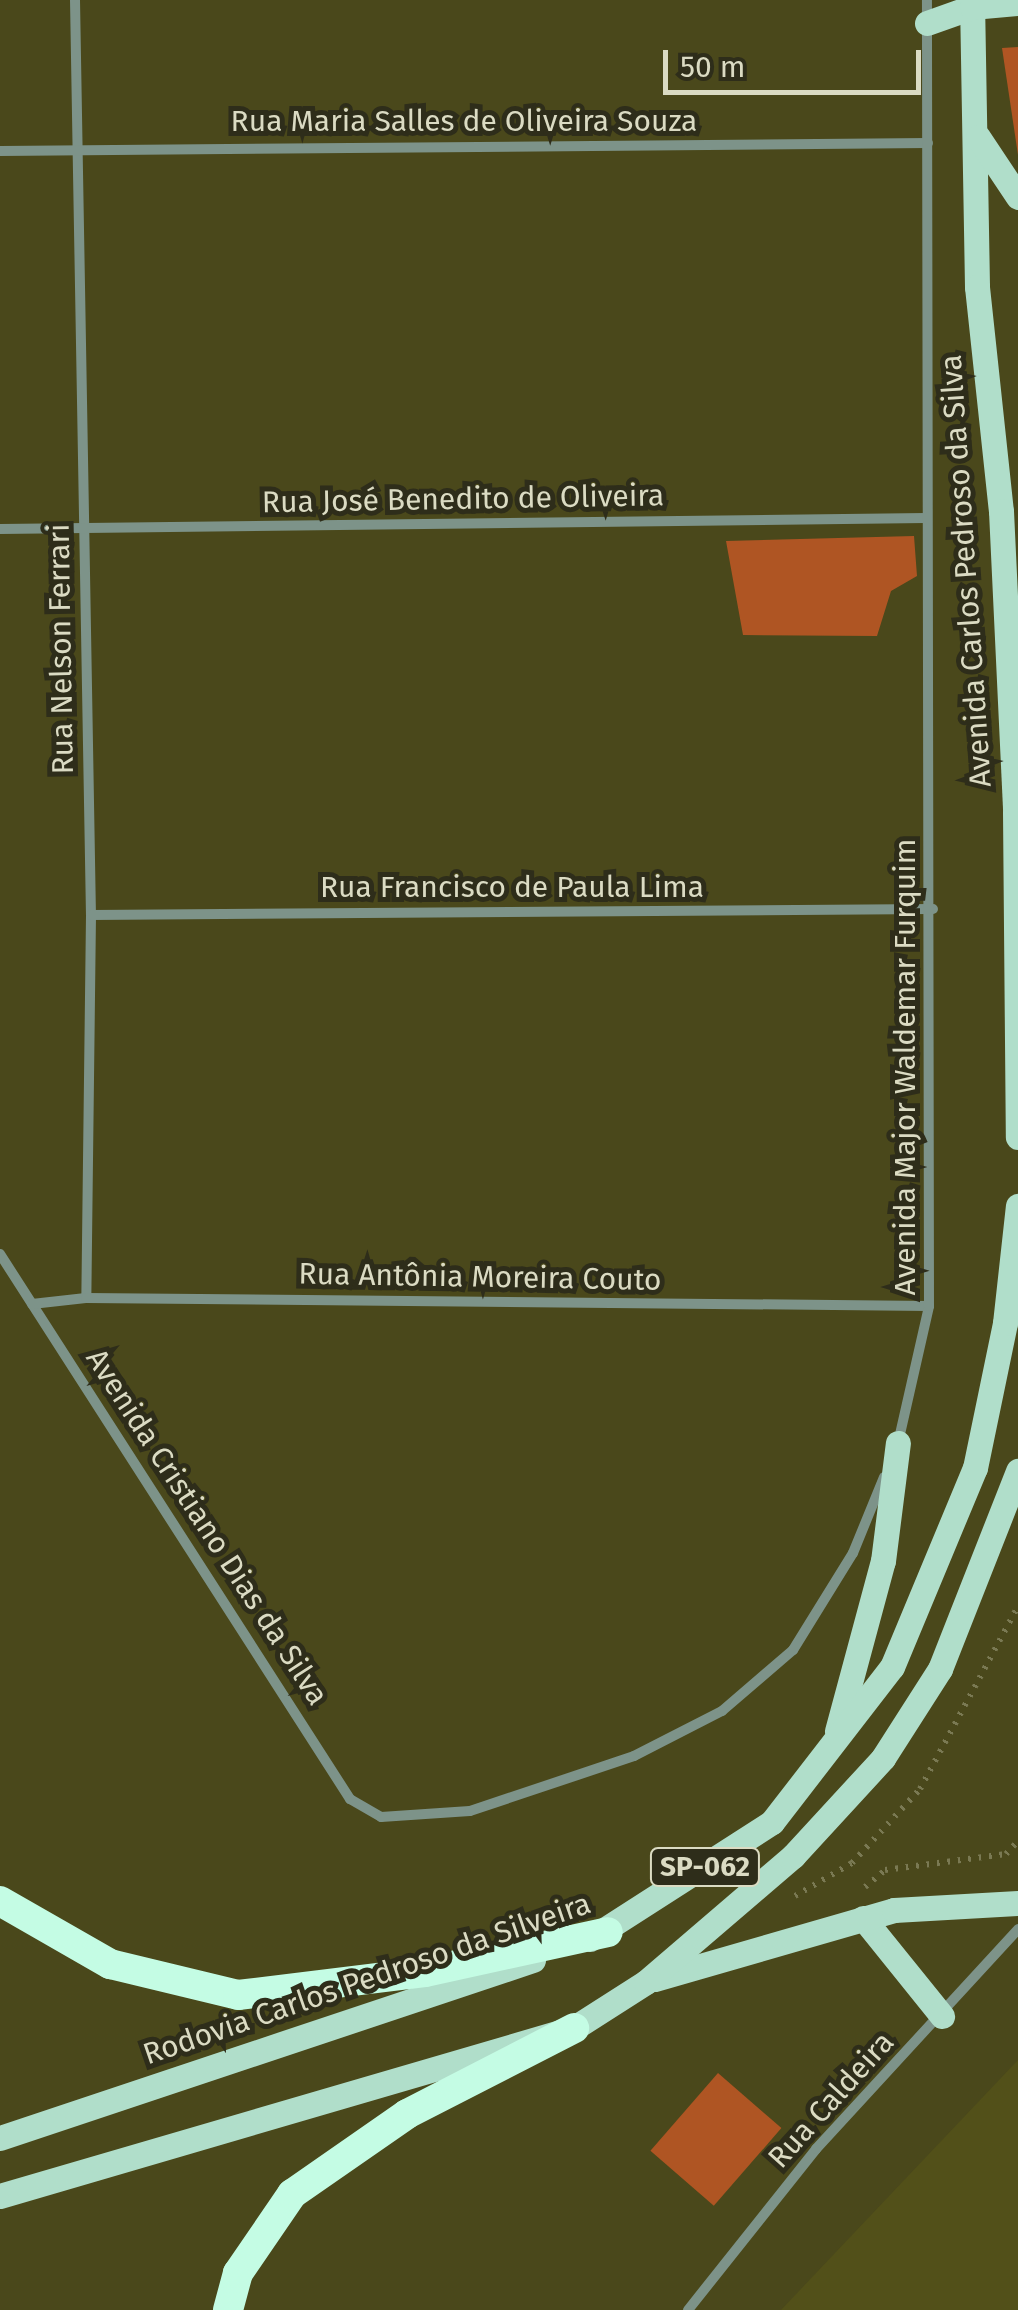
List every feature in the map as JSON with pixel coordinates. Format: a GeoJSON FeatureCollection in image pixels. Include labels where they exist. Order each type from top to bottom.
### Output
{"type":"FeatureCollection","features":[{"type":"Feature","properties":{"kind":"highway"},"geometry":{"type":"LineString","coordinates":[[0,1901],[110,1964],[238,1996],[425,1972],[608,1932]]}},
{"type":"Feature","properties":{"kind":"highway"},"geometry":{"type":"LineString","coordinates":[[228,2310],[238,2272],[292,2194],[407,2114],[574,2028]]}},
{"type":"Feature","properties":{"kind":"main road"},"geometry":{"type":"LineString","coordinates":[[927,11],[972,3],[1018,4]]}},
{"type":"Feature","properties":{"kind":"main road","name":"Avenida Carlos Pedroso da Silva"},"geometry":{"type":"LineString","coordinates":[[972,3],[976,287],[1001,511],[1014,794],[1018,1137]]}},
{"type":"Feature","properties":{"kind":"main road"},"geometry":{"type":"LineString","coordinates":[[974,128],[1018,197]]}},
{"type":"Feature","properties":{"kind":"main road","name":"Rodovia Carlos Pedroso da Silveira"},"geometry":{"type":"LineString","coordinates":[[0,2138],[608,1932],[772,1822],[892,1667],[975,1468],[1006,1323],[1018,1206]]}},
{"type":"Feature","properties":{"kind":"main road"},"geometry":{"type":"LineString","coordinates":[[834,1742],[884,1561],[898,1443]]}},
{"type":"Feature","properties":{"kind":"main road","name":"SP-062"},"geometry":{"type":"LineString","coordinates":[[0,2196],[574,2028],[646,1982],[793,1856],[883,1758],[940,1669],[1018,1472]]}},
{"type":"Feature","properties":{"kind":"main road"},"geometry":{"type":"LineString","coordinates":[[646,1982],[862,1918],[1018,1904]]}},
{"type":"Feature","properties":{"kind":"main road"},"geometry":{"type":"LineString","coordinates":[[862,1918],[942,2016]]}},
{"type":"Feature","properties":{"kind":"street","name":"Rua Nelson Ferrari"},"geometry":{"type":"LineString","coordinates":[[75,0],[91,915],[86,1298]]}},
{"type":"Feature","properties":{"kind":"street","name":"Avenida Major Waldemar Furquim"},"geometry":{"type":"LineString","coordinates":[[381,1817],[470,1811],[634,1756],[722,1711],[793,1650],[852,1553],[898,1443],[929,1306],[933,909],[926,518],[927,11]]}},
{"type":"Feature","properties":{"kind":"street","name":"Rua Maria Salles de Oliveira Souza"},"geometry":{"type":"LineString","coordinates":[[0,151],[928,143]]}},
{"type":"Feature","properties":{"kind":"street","name":"Rua José Benedito de Oliveira"},"geometry":{"type":"LineString","coordinates":[[0,529],[926,518]]}},
{"type":"Feature","properties":{"kind":"street","name":"Rua Francisco de Paula Lima"},"geometry":{"type":"LineString","coordinates":[[91,915],[933,909]]}},
{"type":"Feature","properties":{"kind":"street","name":"Avenida Cristiano Dias da Silva"},"geometry":{"type":"LineString","coordinates":[[0,1254],[350,1799],[381,1817]]}},
{"type":"Feature","properties":{"kind":"street","name":"Rua Antônia Moreira Couto"},"geometry":{"type":"LineString","coordinates":[[32,1304],[86,1298],[929,1306]]}},
{"type":"Feature","properties":{"kind":"street","name":"Rua Caldeira"},"geometry":{"type":"LineString","coordinates":[[688,2310],[816,2149],[1018,1929]]}},
{"type":"Feature","properties":{"kind":"path"},"geometry":{"type":"LineString","coordinates":[[862,1918],[865,1887],[885,1870],[1006,1854],[1018,1841]]}},
{"type":"Feature","properties":{"kind":"shaded area"},"geometry":{"type":"Polygon","coordinates":[[[1018,47],[1018,155],[1002,48],[1018,47]]]}},
{"type":"Feature","properties":{"kind":"shaded area"},"geometry":{"type":"Polygon","coordinates":[[[914,536],[917,576],[891,591],[877,636],[743,635],[726,541],[914,536]]]}},
{"type":"Feature","properties":{"kind":"shaded area"},"geometry":{"type":"Polygon","coordinates":[[[1018,2060],[1018,2310],[781,2310],[1018,2060]]]}},
{"type":"Feature","properties":{"kind":"shaded area"},"geometry":{"type":"Polygon","coordinates":[[[718,2073],[781,2128],[714,2206],[650,2151],[718,2073]]]}}]}
